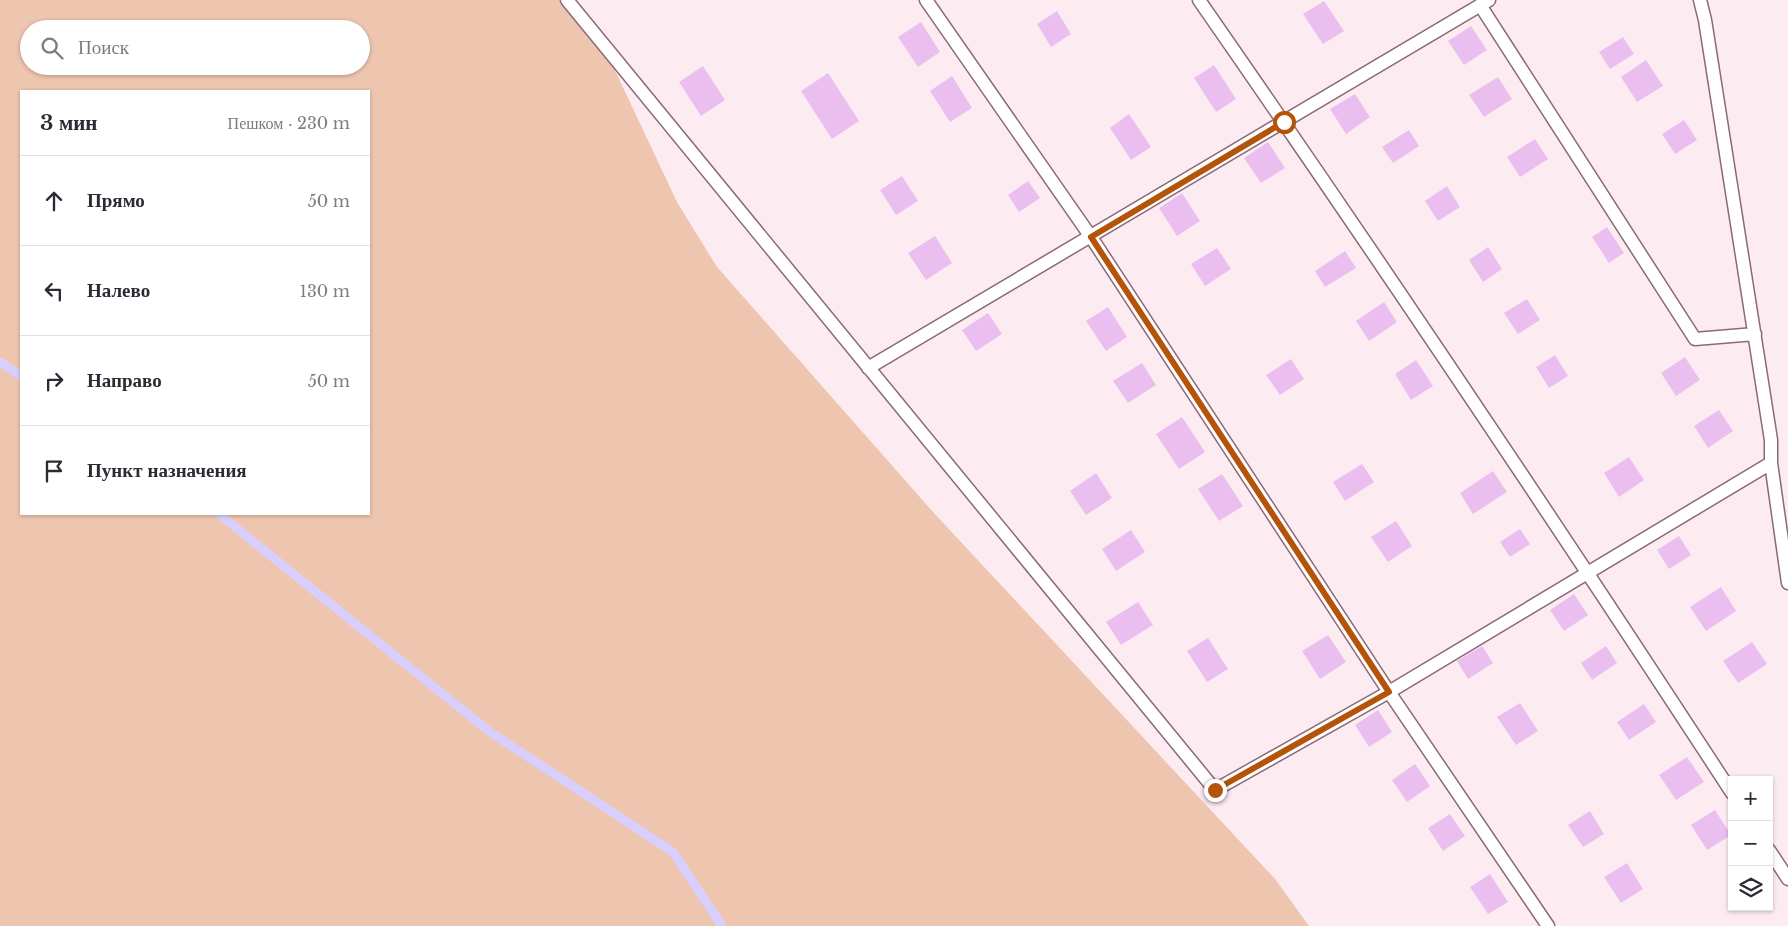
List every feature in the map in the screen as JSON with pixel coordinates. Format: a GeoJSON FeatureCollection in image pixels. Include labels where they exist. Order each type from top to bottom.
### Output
{"type":"FeatureCollection","features":[{"type":"Feature","properties":{"kind":"lane"},"geometry":{"type":"LineString","coordinates":[[567,0],[1215,790],[1389,692],[1770,463]]}},
{"type":"Feature","properties":{"kind":"lane"},"geometry":{"type":"LineString","coordinates":[[926,0],[1091,237],[1389,692],[1548,926]]}},
{"type":"Feature","properties":{"kind":"lane"},"geometry":{"type":"LineString","coordinates":[[1199,0],[1284,122],[1588,573],[1728,787]]}},
{"type":"Feature","properties":{"kind":"lane"},"geometry":{"type":"LineString","coordinates":[[1700,0],[1707,30],[1772,440],[1770,463],[1788,583]]}},
{"type":"Feature","properties":{"kind":"lane"},"geometry":{"type":"LineString","coordinates":[[868,368],[1484,3],[1695,339],[1755,334]]}},
{"type":"Feature","properties":{"kind":"lane"},"geometry":{"type":"LineString","coordinates":[[1773,856],[1788,879]]}},
{"type":"Feature","properties":{"kind":"shaded area"},"geometry":{"type":"Polygon","coordinates":[[[0,0],[560,0],[604,47],[677,202],[717,267],[933,512],[1275,879],[1309,926],[0,926],[0,0]]]}},
{"type":"Feature","properties":{"kind":"building"},"geometry":{"type":"Polygon","coordinates":[[[1324,1],[1344,31],[1323,44],[1303,14],[1324,1]]]}},
{"type":"Feature","properties":{"kind":"building"},"geometry":{"type":"Polygon","coordinates":[[[1057,11],[1071,34],[1051,47],[1037,24],[1057,11]]]}},
{"type":"Feature","properties":{"kind":"building"},"geometry":{"type":"Polygon","coordinates":[[[921,22],[940,52],[918,67],[898,37],[921,22]]]}},
{"type":"Feature","properties":{"kind":"building"},"geometry":{"type":"Polygon","coordinates":[[[1471,26],[1487,50],[1464,65],[1448,41],[1471,26]]]}},
{"type":"Feature","properties":{"kind":"building"},"geometry":{"type":"Polygon","coordinates":[[[1623,37],[1634,54],[1610,69],[1599,52],[1623,37]]]}},
{"type":"Feature","properties":{"kind":"building"},"geometry":{"type":"Polygon","coordinates":[[[1646,60],[1663,86],[1637,102],[1621,77],[1646,60]]]}},
{"type":"Feature","properties":{"kind":"building"},"geometry":{"type":"Polygon","coordinates":[[[1214,65],[1236,99],[1216,112],[1194,78],[1214,65]]]}},
{"type":"Feature","properties":{"kind":"building"},"geometry":{"type":"Polygon","coordinates":[[[703,66],[725,100],[701,116],[679,82],[703,66]]]}},
{"type":"Feature","properties":{"kind":"building"},"geometry":{"type":"Polygon","coordinates":[[[828,73],[859,121],[832,139],[801,91],[828,73]]]}},
{"type":"Feature","properties":{"kind":"building"},"geometry":{"type":"Polygon","coordinates":[[[952,76],[972,108],[950,122],[930,91],[952,76]]]}},
{"type":"Feature","properties":{"kind":"building"},"geometry":{"type":"Polygon","coordinates":[[[1498,77],[1512,99],[1484,117],[1469,95],[1498,77]]]}},
{"type":"Feature","properties":{"kind":"building"},"geometry":{"type":"Polygon","coordinates":[[[1355,94],[1370,117],[1346,134],[1330,109],[1355,94]]]}},
{"type":"Feature","properties":{"kind":"building"},"geometry":{"type":"Polygon","coordinates":[[[1129,114],[1151,147],[1131,160],[1110,128],[1129,114]]]}},
{"type":"Feature","properties":{"kind":"building"},"geometry":{"type":"Polygon","coordinates":[[[1684,120],[1697,140],[1675,154],[1662,134],[1684,120]]]}},
{"type":"Feature","properties":{"kind":"building"},"geometry":{"type":"Polygon","coordinates":[[[1409,130],[1419,146],[1393,163],[1382,147],[1409,130]]]}},
{"type":"Feature","properties":{"kind":"building"},"geometry":{"type":"Polygon","coordinates":[[[1535,139],[1548,159],[1520,177],[1507,157],[1535,139]]]}},
{"type":"Feature","properties":{"kind":"building"},"geometry":{"type":"Polygon","coordinates":[[[1268,142],[1285,168],[1261,183],[1244,158],[1268,142]]]}},
{"type":"Feature","properties":{"kind":"building"},"geometry":{"type":"Polygon","coordinates":[[[902,176],[918,201],[896,215],[880,190],[902,176]]]}},
{"type":"Feature","properties":{"kind":"building"},"geometry":{"type":"Polygon","coordinates":[[[1028,181],[1040,198],[1019,212],[1008,195],[1028,181]]]}},
{"type":"Feature","properties":{"kind":"building"},"geometry":{"type":"Polygon","coordinates":[[[1447,186],[1460,207],[1438,221],[1425,201],[1447,186]]]}},
{"type":"Feature","properties":{"kind":"building"},"geometry":{"type":"Polygon","coordinates":[[[1182,193],[1200,221],[1177,236],[1159,208],[1182,193]]]}},
{"type":"Feature","properties":{"kind":"building"},"geometry":{"type":"Polygon","coordinates":[[[1607,227],[1624,253],[1609,263],[1592,237],[1607,227]]]}},
{"type":"Feature","properties":{"kind":"building"},"geometry":{"type":"Polygon","coordinates":[[[935,236],[952,263],[926,280],[908,253],[935,236]]]}},
{"type":"Feature","properties":{"kind":"building"},"geometry":{"type":"Polygon","coordinates":[[[1488,247],[1502,269],[1483,282],[1469,260],[1488,247]]]}},
{"type":"Feature","properties":{"kind":"building"},"geometry":{"type":"Polygon","coordinates":[[[1217,248],[1231,269],[1205,286],[1191,264],[1217,248]]]}},
{"type":"Feature","properties":{"kind":"building"},"geometry":{"type":"Polygon","coordinates":[[[1345,251],[1356,268],[1325,287],[1315,271],[1345,251]]]}},
{"type":"Feature","properties":{"kind":"building"},"geometry":{"type":"Polygon","coordinates":[[[1527,299],[1540,320],[1518,334],[1504,313],[1527,299]]]}},
{"type":"Feature","properties":{"kind":"building"},"geometry":{"type":"Polygon","coordinates":[[[1384,302],[1397,322],[1369,341],[1356,321],[1384,302]]]}},
{"type":"Feature","properties":{"kind":"building"},"geometry":{"type":"Polygon","coordinates":[[[1108,307],[1127,337],[1106,351],[1086,321],[1108,307]]]}},
{"type":"Feature","properties":{"kind":"building"},"geometry":{"type":"Polygon","coordinates":[[[988,313],[1002,334],[976,351],[962,330],[988,313]]]}},
{"type":"Feature","properties":{"kind":"building"},"geometry":{"type":"Polygon","coordinates":[[[1555,355],[1568,376],[1549,388],[1536,367],[1555,355]]]}},
{"type":"Feature","properties":{"kind":"building"},"geometry":{"type":"Polygon","coordinates":[[[1685,357],[1700,380],[1676,396],[1661,373],[1685,357]]]}},
{"type":"Feature","properties":{"kind":"building"},"geometry":{"type":"Polygon","coordinates":[[[1291,359],[1304,379],[1280,395],[1266,375],[1291,359]]]}},
{"type":"Feature","properties":{"kind":"building"},"geometry":{"type":"Polygon","coordinates":[[[1416,360],[1433,386],[1411,400],[1395,374],[1416,360]]]}},
{"type":"Feature","properties":{"kind":"building"},"geometry":{"type":"Polygon","coordinates":[[[1142,363],[1156,385],[1128,403],[1113,381],[1142,363]]]}},
{"type":"Feature","properties":{"kind":"building"},"geometry":{"type":"Polygon","coordinates":[[[1719,410],[1733,431],[1708,448],[1694,426],[1719,410]]]}},
{"type":"Feature","properties":{"kind":"building"},"geometry":{"type":"Polygon","coordinates":[[[1182,417],[1205,452],[1179,469],[1156,434],[1182,417]]]}},
{"type":"Feature","properties":{"kind":"building"},"geometry":{"type":"Polygon","coordinates":[[[1629,457],[1644,480],[1619,497],[1604,473],[1629,457]]]}},
{"type":"Feature","properties":{"kind":"building"},"geometry":{"type":"Polygon","coordinates":[[[1362,464],[1374,482],[1345,501],[1333,482],[1362,464]]]}},
{"type":"Feature","properties":{"kind":"building"},"geometry":{"type":"Polygon","coordinates":[[[1493,471],[1507,492],[1473,514],[1460,493],[1493,471]]]}},
{"type":"Feature","properties":{"kind":"building"},"geometry":{"type":"Polygon","coordinates":[[[1096,473],[1112,498],[1086,515],[1070,491],[1096,473]]]}},
{"type":"Feature","properties":{"kind":"building"},"geometry":{"type":"Polygon","coordinates":[[[1222,474],[1243,506],[1219,521],[1198,489],[1222,474]]]}},
{"type":"Feature","properties":{"kind":"building"},"geometry":{"type":"Polygon","coordinates":[[[1396,521],[1412,546],[1388,562],[1371,537],[1396,521]]]}},
{"type":"Feature","properties":{"kind":"building"},"geometry":{"type":"Polygon","coordinates":[[[1520,529],[1530,544],[1510,557],[1500,542],[1520,529]]]}},
{"type":"Feature","properties":{"kind":"building"},"geometry":{"type":"Polygon","coordinates":[[[1131,530],[1145,552],[1116,571],[1102,549],[1131,530]]]}},
{"type":"Feature","properties":{"kind":"building"},"geometry":{"type":"Polygon","coordinates":[[[1679,536],[1691,555],[1669,569],[1657,550],[1679,536]]]}},
{"type":"Feature","properties":{"kind":"building"},"geometry":{"type":"Polygon","coordinates":[[[1721,587],[1736,611],[1706,631],[1690,607],[1721,587]]]}},
{"type":"Feature","properties":{"kind":"building"},"geometry":{"type":"Polygon","coordinates":[[[1574,594],[1588,615],[1564,631],[1550,610],[1574,594]]]}},
{"type":"Feature","properties":{"kind":"building"},"geometry":{"type":"Polygon","coordinates":[[[1138,602],[1153,625],[1121,645],[1106,622],[1138,602]]]}},
{"type":"Feature","properties":{"kind":"building"},"geometry":{"type":"Polygon","coordinates":[[[1328,635],[1346,662],[1320,679],[1302,651],[1328,635]]]}},
{"type":"Feature","properties":{"kind":"building"},"geometry":{"type":"Polygon","coordinates":[[[1208,638],[1228,669],[1207,682],[1187,651],[1208,638]]]}},
{"type":"Feature","properties":{"kind":"building"},"geometry":{"type":"Polygon","coordinates":[[[1752,642],[1767,664],[1738,683],[1723,661],[1752,642]]]}},
{"type":"Feature","properties":{"kind":"building"},"geometry":{"type":"Polygon","coordinates":[[[1482,646],[1493,663],[1468,679],[1457,661],[1482,646]]]}},
{"type":"Feature","properties":{"kind":"building"},"geometry":{"type":"Polygon","coordinates":[[[1606,646],[1617,663],[1592,680],[1581,663],[1606,646]]]}},
{"type":"Feature","properties":{"kind":"building"},"geometry":{"type":"Polygon","coordinates":[[[1520,703],[1538,731],[1516,745],[1497,717],[1520,703]]]}},
{"type":"Feature","properties":{"kind":"building"},"geometry":{"type":"Polygon","coordinates":[[[1644,704],[1656,722],[1629,740],[1617,722],[1644,704]]]}},
{"type":"Feature","properties":{"kind":"building"},"geometry":{"type":"Polygon","coordinates":[[[1378,710],[1392,732],[1369,747],[1355,725],[1378,710]]]}},
{"type":"Feature","properties":{"kind":"building"},"geometry":{"type":"Polygon","coordinates":[[[1687,757],[1704,782],[1676,800],[1659,775],[1687,757]]]}},
{"type":"Feature","properties":{"kind":"building"},"geometry":{"type":"Polygon","coordinates":[[[1415,764],[1430,786],[1407,802],[1392,780],[1415,764]]]}},
{"type":"Feature","properties":{"kind":"building"},"geometry":{"type":"Polygon","coordinates":[[[1715,810],[1728,830],[1728,837],[1707,850],[1691,825],[1715,810]]]}},
{"type":"Feature","properties":{"kind":"building"},"geometry":{"type":"Polygon","coordinates":[[[1590,811],[1604,834],[1583,847],[1568,825],[1590,811]]]}},
{"type":"Feature","properties":{"kind":"building"},"geometry":{"type":"Polygon","coordinates":[[[1450,814],[1465,836],[1443,851],[1428,828],[1450,814]]]}},
{"type":"Feature","properties":{"kind":"building"},"geometry":{"type":"Polygon","coordinates":[[[1627,863],[1643,889],[1621,903],[1604,877],[1627,863]]]}},
{"type":"Feature","properties":{"kind":"building"},"geometry":{"type":"Polygon","coordinates":[[[1490,874],[1508,902],[1488,914],[1470,887],[1490,874]]]}},
{"type":"Feature","properties":{"kind":"waterway"},"geometry":{"type":"LineString","coordinates":[[0,362],[20,375]]}},
{"type":"Feature","properties":{"kind":"waterway"},"geometry":{"type":"LineString","coordinates":[[220,515],[490,732],[673,852],[722,926]]}},
{"type":"Feature","properties":{"kind":"route"},"geometry":{"type":"LineString","coordinates":[[1215,790],[1389,692],[1091,237],[1284,122]]}}]}
